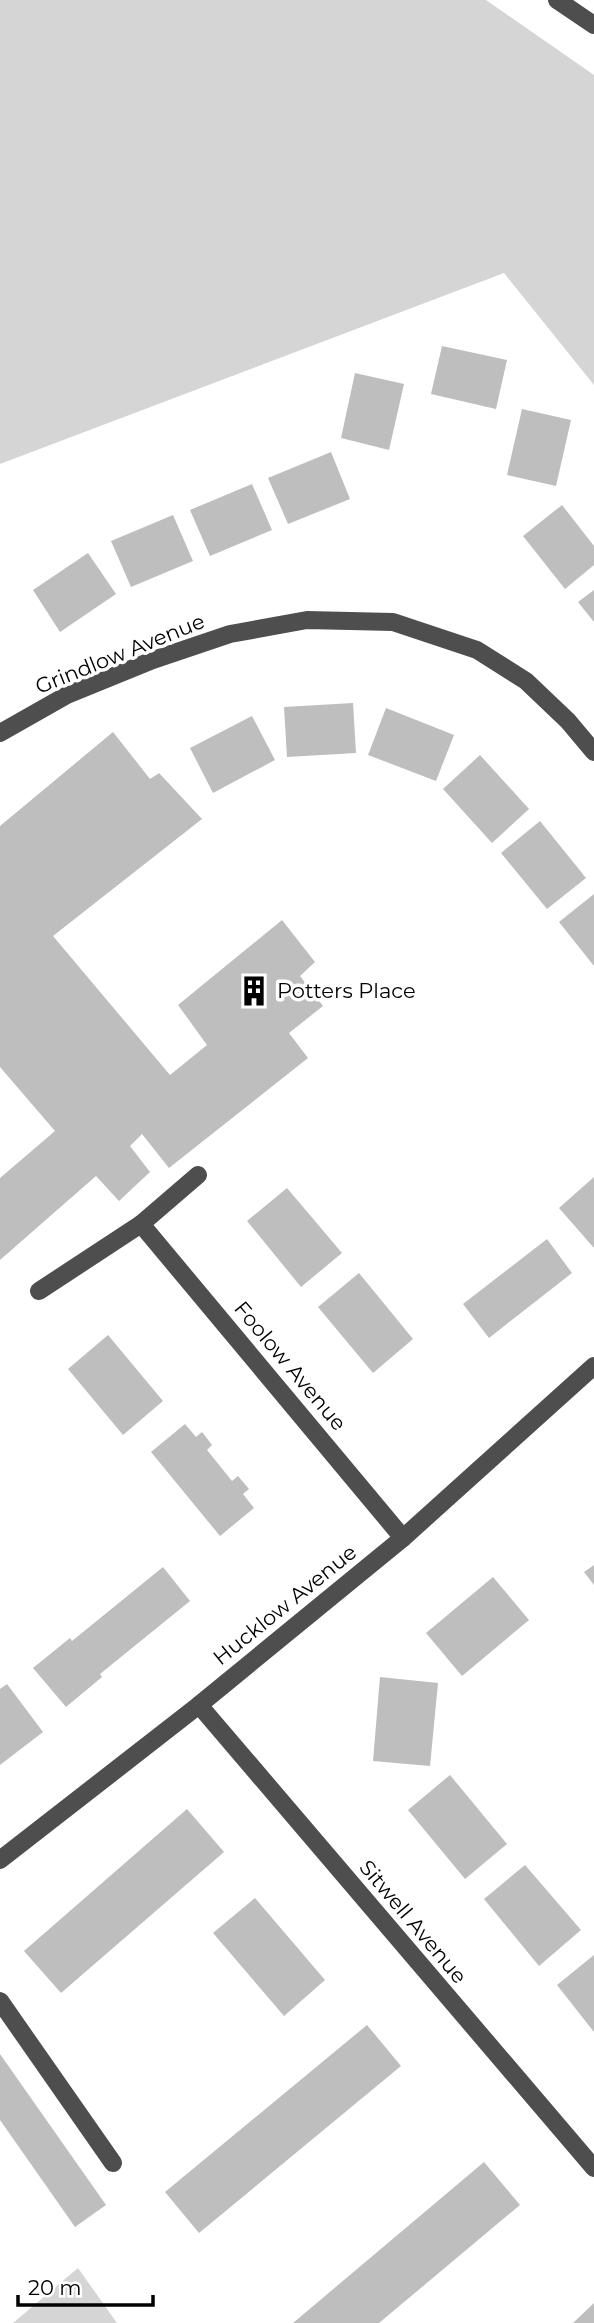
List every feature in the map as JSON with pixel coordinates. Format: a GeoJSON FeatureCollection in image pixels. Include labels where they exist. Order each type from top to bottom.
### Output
{"type":"FeatureCollection","features":[{"type":"Feature","properties":{"kind":"street"},"geometry":{"type":"LineString","coordinates":[[557,0],[594,25]]}},
{"type":"Feature","properties":{"kind":"street","name":"Grindlow Avenue"},"geometry":{"type":"LineString","coordinates":[[0,733],[67,695],[153,660],[230,634],[307,620],[393,622],[477,650],[526,681],[568,721],[594,752]]}},
{"type":"Feature","properties":{"kind":"street"},"geometry":{"type":"LineString","coordinates":[[40,1291],[141,1224],[198,1175]]}},
{"type":"Feature","properties":{"kind":"street","name":"Foolow Avenue"},"geometry":{"type":"LineString","coordinates":[[141,1224],[403,1538]]}},
{"type":"Feature","properties":{"kind":"street","name":"Hucklow Avenue"},"geometry":{"type":"LineString","coordinates":[[0,1860],[199,1705],[403,1538],[592,1372]]}},
{"type":"Feature","properties":{"kind":"street","name":"Sitwell Avenue"},"geometry":{"type":"LineString","coordinates":[[199,1705],[594,2168]]}},
{"type":"Feature","properties":{"kind":"street"},"geometry":{"type":"LineString","coordinates":[[0,2001],[113,2163]]}},
{"type":"Feature","properties":{"kind":"shaded area"},"geometry":{"type":"Polygon","coordinates":[[[0,0],[486,0],[594,75],[594,385],[504,273],[0,464],[0,0]]]}},
{"type":"Feature","properties":{"kind":"shaded area"},"geometry":{"type":"Polygon","coordinates":[[[78,2268],[117,2323],[13,2323],[78,2268]]]}},
{"type":"Feature","properties":{"kind":"building"},"geometry":{"type":"Polygon","coordinates":[[[442,346],[507,360],[496,409],[431,394],[442,346]]]}},
{"type":"Feature","properties":{"kind":"building"},"geometry":{"type":"Polygon","coordinates":[[[355,373],[404,384],[389,450],[341,438],[355,373]]]}},
{"type":"Feature","properties":{"kind":"building"},"geometry":{"type":"Polygon","coordinates":[[[522,409],[571,420],[556,486],[507,475],[522,409]]]}},
{"type":"Feature","properties":{"kind":"building"},"geometry":{"type":"Polygon","coordinates":[[[331,452],[350,499],[288,524],[268,478],[331,452]]]}},
{"type":"Feature","properties":{"kind":"building"},"geometry":{"type":"Polygon","coordinates":[[[252,484],[272,530],[210,556],[190,510],[252,484]]]}},
{"type":"Feature","properties":{"kind":"building"},"geometry":{"type":"Polygon","coordinates":[[[562,505],[594,546],[594,565],[565,589],[523,536],[562,505]]]}},
{"type":"Feature","properties":{"kind":"building"},"geometry":{"type":"Polygon","coordinates":[[[173,515],[193,561],[131,587],[111,541],[173,515]]]}},
{"type":"Feature","properties":{"kind":"building"},"geometry":{"type":"Polygon","coordinates":[[[88,553],[116,594],[60,632],[33,590],[88,553]]]}},
{"type":"Feature","properties":{"kind":"building"},"geometry":{"type":"Polygon","coordinates":[[[594,590],[594,622],[578,602],[594,590]]]}},
{"type":"Feature","properties":{"kind":"building"},"geometry":{"type":"Polygon","coordinates":[[[353,703],[356,753],[287,757],[284,707],[353,703]]]}},
{"type":"Feature","properties":{"kind":"building"},"geometry":{"type":"Polygon","coordinates":[[[386,708],[454,735],[436,781],[368,755],[386,708]]]}},
{"type":"Feature","properties":{"kind":"building"},"geometry":{"type":"Polygon","coordinates":[[[252,716],[275,760],[213,793],[190,748],[252,716]]]}},
{"type":"Feature","properties":{"kind":"building","name":"Potters Place"},"geometry":{"type":"Polygon","coordinates":[[[113,732],[150,779],[159,773],[202,819],[53,936],[170,1075],[207,1045],[178,1005],[282,920],[315,962],[300,976],[323,1006],[289,1033],[308,1058],[169,1168],[142,1134],[130,1146],[150,1172],[119,1201],[96,1176],[0,1260],[0,1178],[55,1131],[0,1067],[0,826],[113,732]]]}},
{"type":"Feature","properties":{"kind":"building"},"geometry":{"type":"Polygon","coordinates":[[[480,755],[529,809],[492,843],[443,789],[480,755]]]}},
{"type":"Feature","properties":{"kind":"building"},"geometry":{"type":"Polygon","coordinates":[[[540,821],[586,878],[547,909],[501,853],[540,821]]]}},
{"type":"Feature","properties":{"kind":"building"},"geometry":{"type":"Polygon","coordinates":[[[594,894],[594,966],[559,922],[594,894]]]}},
{"type":"Feature","properties":{"kind":"building"},"geometry":{"type":"Polygon","coordinates":[[[594,1177],[594,1248],[559,1208],[594,1177]]]}},
{"type":"Feature","properties":{"kind":"building"},"geometry":{"type":"Polygon","coordinates":[[[287,1188],[342,1253],[301,1287],[247,1221],[287,1188]]]}},
{"type":"Feature","properties":{"kind":"building"},"geometry":{"type":"Polygon","coordinates":[[[547,1239],[572,1273],[489,1338],[463,1304],[547,1239]]]}},
{"type":"Feature","properties":{"kind":"building"},"geometry":{"type":"Polygon","coordinates":[[[359,1273],[413,1339],[373,1373],[318,1307],[359,1273]]]}},
{"type":"Feature","properties":{"kind":"building"},"geometry":{"type":"Polygon","coordinates":[[[108,1335],[163,1401],[123,1435],[68,1369],[108,1335]]]}},
{"type":"Feature","properties":{"kind":"building"},"geometry":{"type":"Polygon","coordinates":[[[185,1424],[196,1437],[202,1432],[212,1445],[207,1450],[232,1481],[238,1476],[249,1489],[243,1494],[254,1508],[220,1536],[151,1452],[185,1424]]]}},
{"type":"Feature","properties":{"kind":"building"},"geometry":{"type":"Polygon","coordinates":[[[594,1565],[594,1585],[584,1572],[594,1565]]]}},
{"type":"Feature","properties":{"kind":"building"},"geometry":{"type":"Polygon","coordinates":[[[163,1567],[190,1601],[100,1674],[102,1677],[66,1707],[33,1668],[70,1638],[72,1641],[163,1567]]]}},
{"type":"Feature","properties":{"kind":"building"},"geometry":{"type":"Polygon","coordinates":[[[493,1577],[529,1620],[462,1676],[426,1633],[493,1577]]]}},
{"type":"Feature","properties":{"kind":"building"},"geometry":{"type":"Polygon","coordinates":[[[380,1677],[438,1683],[430,1766],[373,1761],[380,1677]]]}},
{"type":"Feature","properties":{"kind":"building"},"geometry":{"type":"Polygon","coordinates":[[[7,1684],[43,1732],[0,1765],[0,1689],[7,1684]]]}},
{"type":"Feature","properties":{"kind":"building"},"geometry":{"type":"Polygon","coordinates":[[[450,1775],[507,1844],[465,1879],[408,1810],[450,1775]]]}},
{"type":"Feature","properties":{"kind":"building"},"geometry":{"type":"Polygon","coordinates":[[[187,1809],[224,1852],[61,1993],[24,1951],[187,1809]]]}},
{"type":"Feature","properties":{"kind":"building"},"geometry":{"type":"Polygon","coordinates":[[[525,1865],[581,1930],[539,1966],[484,1899],[525,1865]]]}},
{"type":"Feature","properties":{"kind":"building"},"geometry":{"type":"Polygon","coordinates":[[[255,1898],[325,1980],[284,2016],[213,1933],[255,1898]]]}},
{"type":"Feature","properties":{"kind":"building"},"geometry":{"type":"Polygon","coordinates":[[[594,1955],[594,2032],[557,1985],[594,1955]]]}},
{"type":"Feature","properties":{"kind":"building"},"geometry":{"type":"Polygon","coordinates":[[[367,2025],[401,2066],[199,2233],[165,2192],[367,2025]]]}},
{"type":"Feature","properties":{"kind":"building"},"geometry":{"type":"Polygon","coordinates":[[[0,2054],[106,2205],[75,2227],[0,2120],[0,2054]]]}},
{"type":"Feature","properties":{"kind":"building"},"geometry":{"type":"Polygon","coordinates":[[[484,2162],[520,2205],[379,2323],[293,2323],[484,2162]]]}},
{"type":"Feature","properties":{"kind":"building"},"geometry":{"type":"Polygon","coordinates":[[[594,2303],[594,2323],[573,2323],[594,2303]]]}},
{"type":"Feature","properties":{"kind":"place","name":"Potters Place"},"geometry":{"type":"Point","coordinates":[254,991]}}]}
